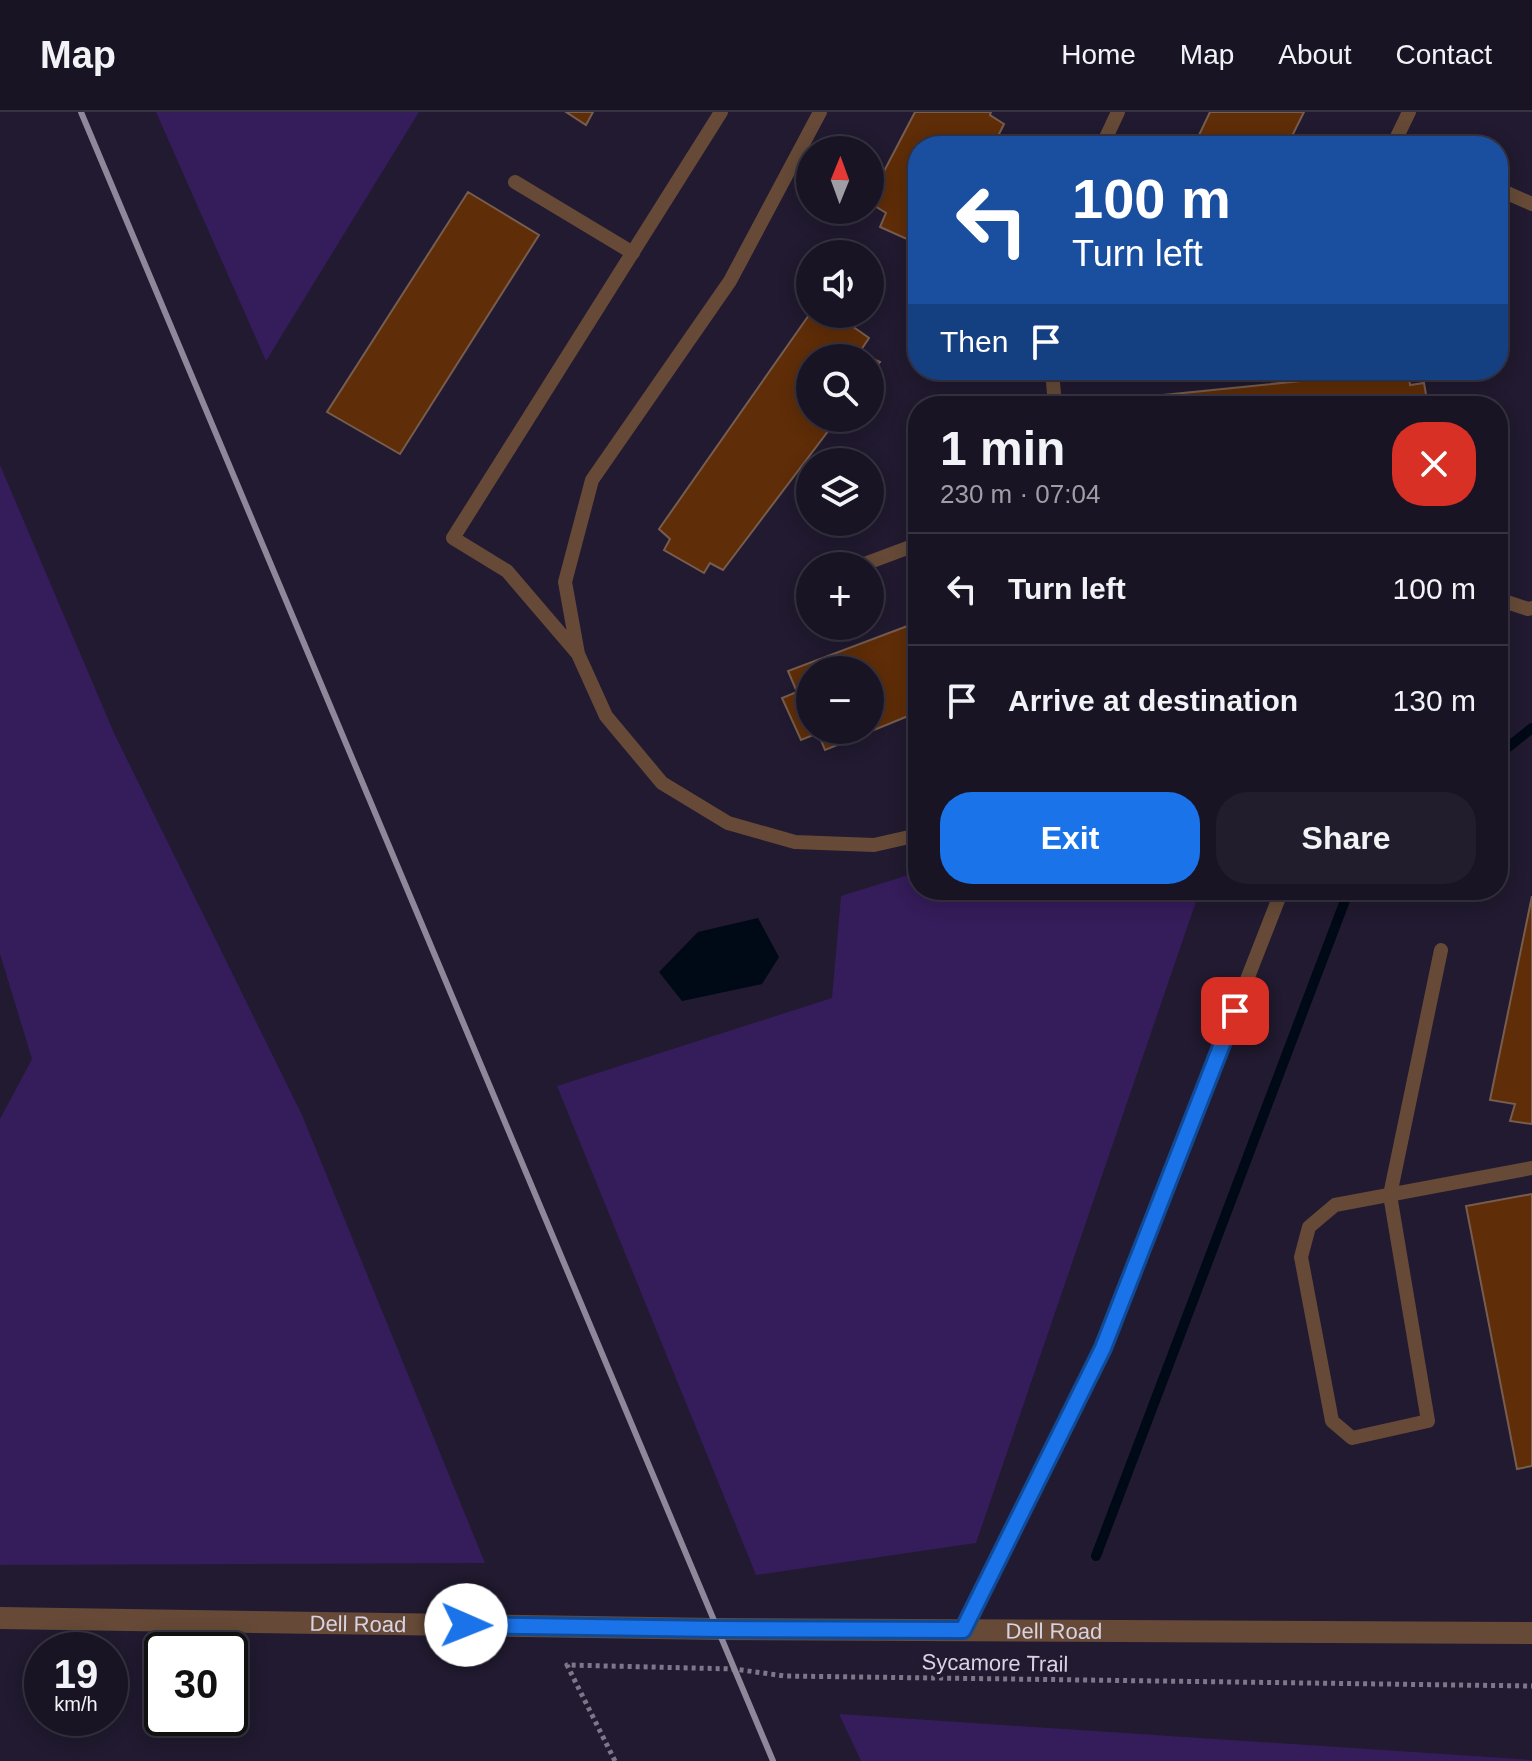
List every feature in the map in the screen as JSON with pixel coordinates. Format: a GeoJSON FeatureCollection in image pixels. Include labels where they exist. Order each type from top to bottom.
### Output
{"type":"FeatureCollection","features":[{"type":"Feature","properties":{"kind":"street","name":"Dell Road"},"geometry":{"type":"LineString","coordinates":[[0,1618],[718,1629],[1532,1633]]}},
{"type":"Feature","properties":{"kind":"lane"},"geometry":{"type":"LineString","coordinates":[[578,654],[507,571],[453,538],[721,112]]}},
{"type":"Feature","properties":{"kind":"lane"},"geometry":{"type":"LineString","coordinates":[[820,112],[730,281],[592,480],[565,582],[578,654],[606,716],[662,783],[728,823],[795,842],[874,845],[908,837]]}},
{"type":"Feature","properties":{"kind":"lane"},"geometry":{"type":"LineString","coordinates":[[1107,136],[1118,112]]}},
{"type":"Feature","properties":{"kind":"lane"},"geometry":{"type":"LineString","coordinates":[[1397,136],[1409,112]]}},
{"type":"Feature","properties":{"kind":"lane"},"geometry":{"type":"LineString","coordinates":[[515,182],[633,253]]}},
{"type":"Feature","properties":{"kind":"lane"},"geometry":{"type":"LineString","coordinates":[[1508,193],[1532,204]]}},
{"type":"Feature","properties":{"kind":"lane"},"geometry":{"type":"LineString","coordinates":[[884,557],[908,548]]}},
{"type":"Feature","properties":{"kind":"lane"},"geometry":{"type":"LineString","coordinates":[[1508,602],[1532,608]]}},
{"type":"Feature","properties":{"kind":"lane"},"geometry":{"type":"LineString","coordinates":[[963,1630],[1103,1348],[1278,900]]}},
{"type":"Feature","properties":{"kind":"lane"},"geometry":{"type":"LineString","coordinates":[[1441,950],[1390,1195],[1428,1421],[1352,1438],[1332,1421],[1301,1257],[1309,1227],[1335,1205],[1390,1195],[1532,1168]]}},
{"type":"Feature","properties":{"kind":"path","name":"Sycamore Trail"},"geometry":{"type":"LineString","coordinates":[[615,1761],[567,1665],[734,1669],[785,1676],[1532,1686]]}},
{"type":"Feature","properties":{"kind":"shaded area"},"geometry":{"type":"Polygon","coordinates":[[[156,112],[419,112],[266,361],[156,112]]]}},
{"type":"Feature","properties":{"kind":"shaded area"},"geometry":{"type":"Polygon","coordinates":[[[0,465],[114,733],[302,1115],[485,1563],[0,1565],[0,1119],[32,1059],[0,954],[0,465]]]}},
{"type":"Feature","properties":{"kind":"shaded area"},"geometry":{"type":"Polygon","coordinates":[[[908,875],[908,900],[1197,900],[976,1543],[756,1575],[557,1086],[832,998],[841,896],[908,875]]]}},
{"type":"Feature","properties":{"kind":"shaded area"},"geometry":{"type":"Polygon","coordinates":[[[758,918],[779,957],[762,984],[682,1001],[659,972],[698,932],[758,918]]]}},
{"type":"Feature","properties":{"kind":"shaded area"},"geometry":{"type":"Polygon","coordinates":[[[839,1714],[1532,1760],[1532,1761],[861,1761],[839,1714]]]}},
{"type":"Feature","properties":{"kind":"building"},"geometry":{"type":"Polygon","coordinates":[[[566,112],[593,112],[586,125],[566,112]]]}},
{"type":"Feature","properties":{"kind":"building"},"geometry":{"type":"Polygon","coordinates":[[[915,112],[991,112],[990,115],[1004,124],[998,136],[908,136],[908,240],[880,227],[884,224],[884,171],[915,112]]]}},
{"type":"Feature","properties":{"kind":"building"},"geometry":{"type":"Polygon","coordinates":[[[1210,112],[1304,112],[1292,136],[1199,135],[1210,112]]]}},
{"type":"Feature","properties":{"kind":"building"},"geometry":{"type":"Polygon","coordinates":[[[468,192],[539,235],[400,454],[327,412],[468,192]]]}},
{"type":"Feature","properties":{"kind":"building"},"geometry":{"type":"Polygon","coordinates":[[[800,328],[855,328],[869,338],[865,344],[796,344],[796,432],[827,432],[815,448],[796,448],[796,474],[723,570],[710,563],[704,573],[664,550],[670,539],[659,529],[800,328]]]}},
{"type":"Feature","properties":{"kind":"building"},"geometry":{"type":"Polygon","coordinates":[[[1310,380],[1409,380],[1410,385],[1424,383],[1426,396],[1154,396],[1310,380]]]}},
{"type":"Feature","properties":{"kind":"building"},"geometry":{"type":"Polygon","coordinates":[[[908,626],[908,716],[884,726],[884,656],[828,656],[870,640],[884,640],[884,635],[908,626]]]}},
{"type":"Feature","properties":{"kind":"building"},"geometry":{"type":"Polygon","coordinates":[[[796,668],[796,690],[788,671],[796,668]]]}},
{"type":"Feature","properties":{"kind":"building"},"geometry":{"type":"Polygon","coordinates":[[[796,692],[796,729],[782,698],[796,692]]]}},
{"type":"Feature","properties":{"kind":"building"},"geometry":{"type":"Polygon","coordinates":[[[823,744],[840,744],[825,750],[823,744]]]}},
{"type":"Feature","properties":{"kind":"building"},"geometry":{"type":"Polygon","coordinates":[[[1532,896],[1532,1124],[1510,1121],[1515,1104],[1490,1100],[1532,896]]]}},
{"type":"Feature","properties":{"kind":"building"},"geometry":{"type":"Polygon","coordinates":[[[1532,1194],[1532,1466],[1517,1469],[1466,1206],[1532,1194]]]}},
{"type":"Feature","properties":{"kind":"waterway"},"geometry":{"type":"LineString","coordinates":[[1508,747],[1532,728]]}},
{"type":"Feature","properties":{"kind":"waterway"},"geometry":{"type":"LineString","coordinates":[[1096,1556],[1345,900]]}},
{"type":"Feature","properties":{"kind":"railway"},"geometry":{"type":"LineString","coordinates":[[81,112],[773,1761]]}},
{"type":"Feature","properties":{"kind":"route"},"geometry":{"type":"LineString","coordinates":[[466,1625],[963,1630],[1103,1348],[1235,1011]]}}]}
